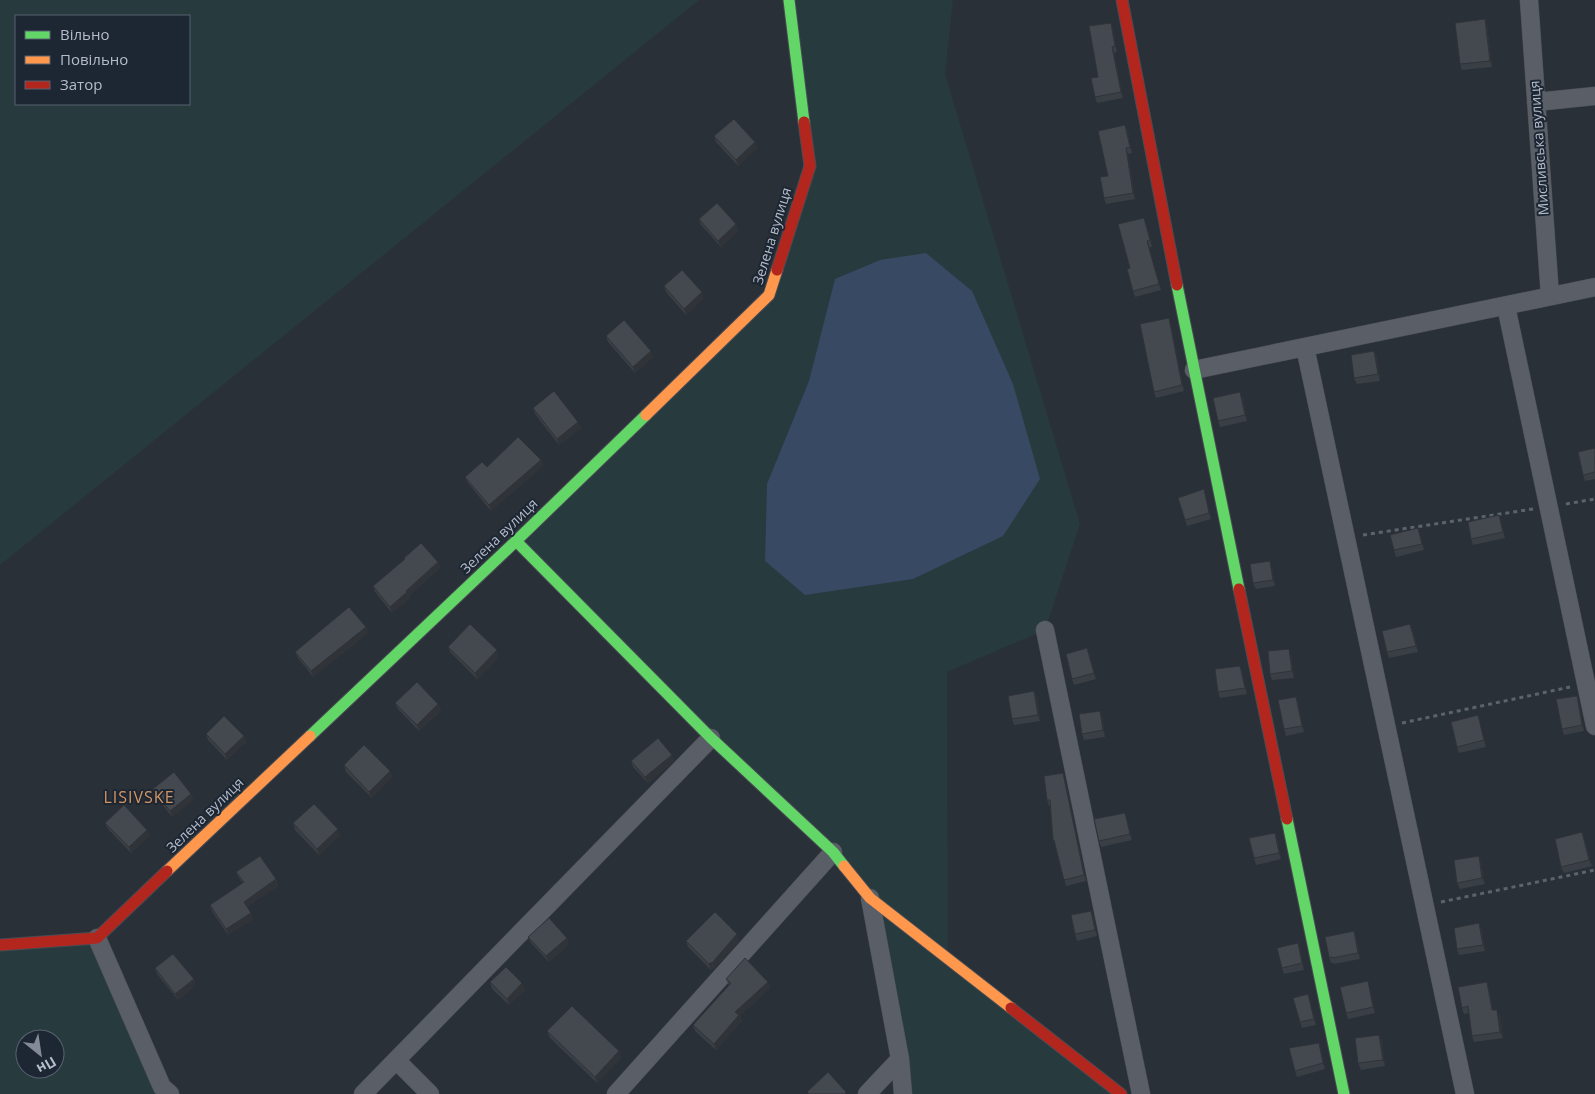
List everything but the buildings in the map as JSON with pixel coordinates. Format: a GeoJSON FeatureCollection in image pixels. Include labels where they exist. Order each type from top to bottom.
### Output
{"type":"FeatureCollection","features":[{"type":"Feature","properties":{"kind":"street","name":"Зелена вулиця"},"geometry":{"type":"LineString","coordinates":[[98,938],[516,541],[769,295],[810,166],[789,0]]}},
{"type":"Feature","properties":{"kind":"street"},"geometry":{"type":"LineString","coordinates":[[1122,0],[1194,370],[1344,1094]]}},
{"type":"Feature","properties":{"kind":"street","name":"Мисливська вулиця"},"geometry":{"type":"LineString","coordinates":[[1529,0],[1550,296]]}},
{"type":"Feature","properties":{"kind":"street"},"geometry":{"type":"LineString","coordinates":[[1536,102],[1595,96]]}},
{"type":"Feature","properties":{"kind":"street"},"geometry":{"type":"LineString","coordinates":[[1194,370],[1595,287]]}},
{"type":"Feature","properties":{"kind":"street"},"geometry":{"type":"LineString","coordinates":[[1506,306],[1595,726]]}},
{"type":"Feature","properties":{"kind":"street"},"geometry":{"type":"LineString","coordinates":[[1305,347],[1464,1094]]}},
{"type":"Feature","properties":{"kind":"street"},"geometry":{"type":"LineString","coordinates":[[516,541],[711,738],[833,852],[870,898],[1121,1094]]}},
{"type":"Feature","properties":{"kind":"street"},"geometry":{"type":"LineString","coordinates":[[1045,630],[1141,1094]]}},
{"type":"Feature","properties":{"kind":"street"},"geometry":{"type":"LineString","coordinates":[[362,1094],[711,738]]}},
{"type":"Feature","properties":{"kind":"street"},"geometry":{"type":"LineString","coordinates":[[616,1094],[833,852]]}},
{"type":"Feature","properties":{"kind":"street"},"geometry":{"type":"LineString","coordinates":[[870,898],[900,1060],[903,1094]]}},
{"type":"Feature","properties":{"kind":"street"},"geometry":{"type":"LineString","coordinates":[[0,945],[98,938],[162,1087],[170,1094]]}},
{"type":"Feature","properties":{"kind":"street"},"geometry":{"type":"LineString","coordinates":[[396,1060],[430,1094]]}},
{"type":"Feature","properties":{"kind":"street"},"geometry":{"type":"LineString","coordinates":[[867,1094],[900,1060]]}},
{"type":"Feature","properties":{"kind":"path"},"geometry":{"type":"LineString","coordinates":[[1346,538],[1595,499]]}},
{"type":"Feature","properties":{"kind":"path"},"geometry":{"type":"LineString","coordinates":[[1386,726],[1586,684]]}},
{"type":"Feature","properties":{"kind":"path"},"geometry":{"type":"LineString","coordinates":[[1424,905],[1595,870]]}},
{"type":"Feature","properties":{"kind":"green space"},"geometry":{"type":"Polygon","coordinates":[[[0,0],[699,0],[0,565],[0,0]]]}},
{"type":"Feature","properties":{"kind":"green space"},"geometry":{"type":"Polygon","coordinates":[[[789,0],[953,0],[945,74],[1080,524],[1045,630],[947,672],[948,958],[1121,1094],[903,1094],[870,897],[516,541],[769,295],[810,166],[789,0]]]}},
{"type":"Feature","properties":{"kind":"green space"},"geometry":{"type":"Polygon","coordinates":[[[97,938],[170,1094],[0,1094],[0,945],[97,938]]]}},
{"type":"Feature","properties":{"kind":"water"},"geometry":{"type":"Polygon","coordinates":[[[926,253],[972,291],[1013,384],[1040,479],[1003,536],[913,579],[805,595],[765,561],[767,484],[809,381],[835,279],[880,260],[926,253]]]}},
{"type":"Feature","properties":{"kind":"traffic: fast"},"geometry":{"type":"LineString","coordinates":[[789,0],[804,122]]}},
{"type":"Feature","properties":{"kind":"traffic: fast"},"geometry":{"type":"LineString","coordinates":[[1177,285],[1239,589]]}},
{"type":"Feature","properties":{"kind":"traffic: fast"},"geometry":{"type":"LineString","coordinates":[[310,736],[646,415]]}},
{"type":"Feature","properties":{"kind":"traffic: fast"},"geometry":{"type":"LineString","coordinates":[[516,541],[711,738],[833,852],[844,866]]}},
{"type":"Feature","properties":{"kind":"traffic: fast"},"geometry":{"type":"LineString","coordinates":[[1287,819],[1344,1094]]}},
{"type":"Feature","properties":{"kind":"traffic: slow"},"geometry":{"type":"LineString","coordinates":[[646,415],[769,295],[777,270]]}},
{"type":"Feature","properties":{"kind":"traffic: slow"},"geometry":{"type":"LineString","coordinates":[[167,871],[310,736]]}},
{"type":"Feature","properties":{"kind":"traffic: slow"},"geometry":{"type":"LineString","coordinates":[[844,866],[870,898],[1011,1008]]}},
{"type":"Feature","properties":{"kind":"traffic: jam"},"geometry":{"type":"LineString","coordinates":[[1122,0],[1177,285]]}},
{"type":"Feature","properties":{"kind":"traffic: jam"},"geometry":{"type":"LineString","coordinates":[[777,270],[810,166],[804,122]]}},
{"type":"Feature","properties":{"kind":"traffic: jam"},"geometry":{"type":"LineString","coordinates":[[1239,589],[1287,819]]}},
{"type":"Feature","properties":{"kind":"traffic: jam"},"geometry":{"type":"LineString","coordinates":[[0,945],[97,938],[167,871]]}},
{"type":"Feature","properties":{"kind":"traffic: jam"},"geometry":{"type":"LineString","coordinates":[[1011,1008],[1121,1094]]}},
{"type":"Feature","properties":{"kind":"district","name":"LISIVSKE"},"geometry":{"type":"Point","coordinates":[139,797]}}]}
